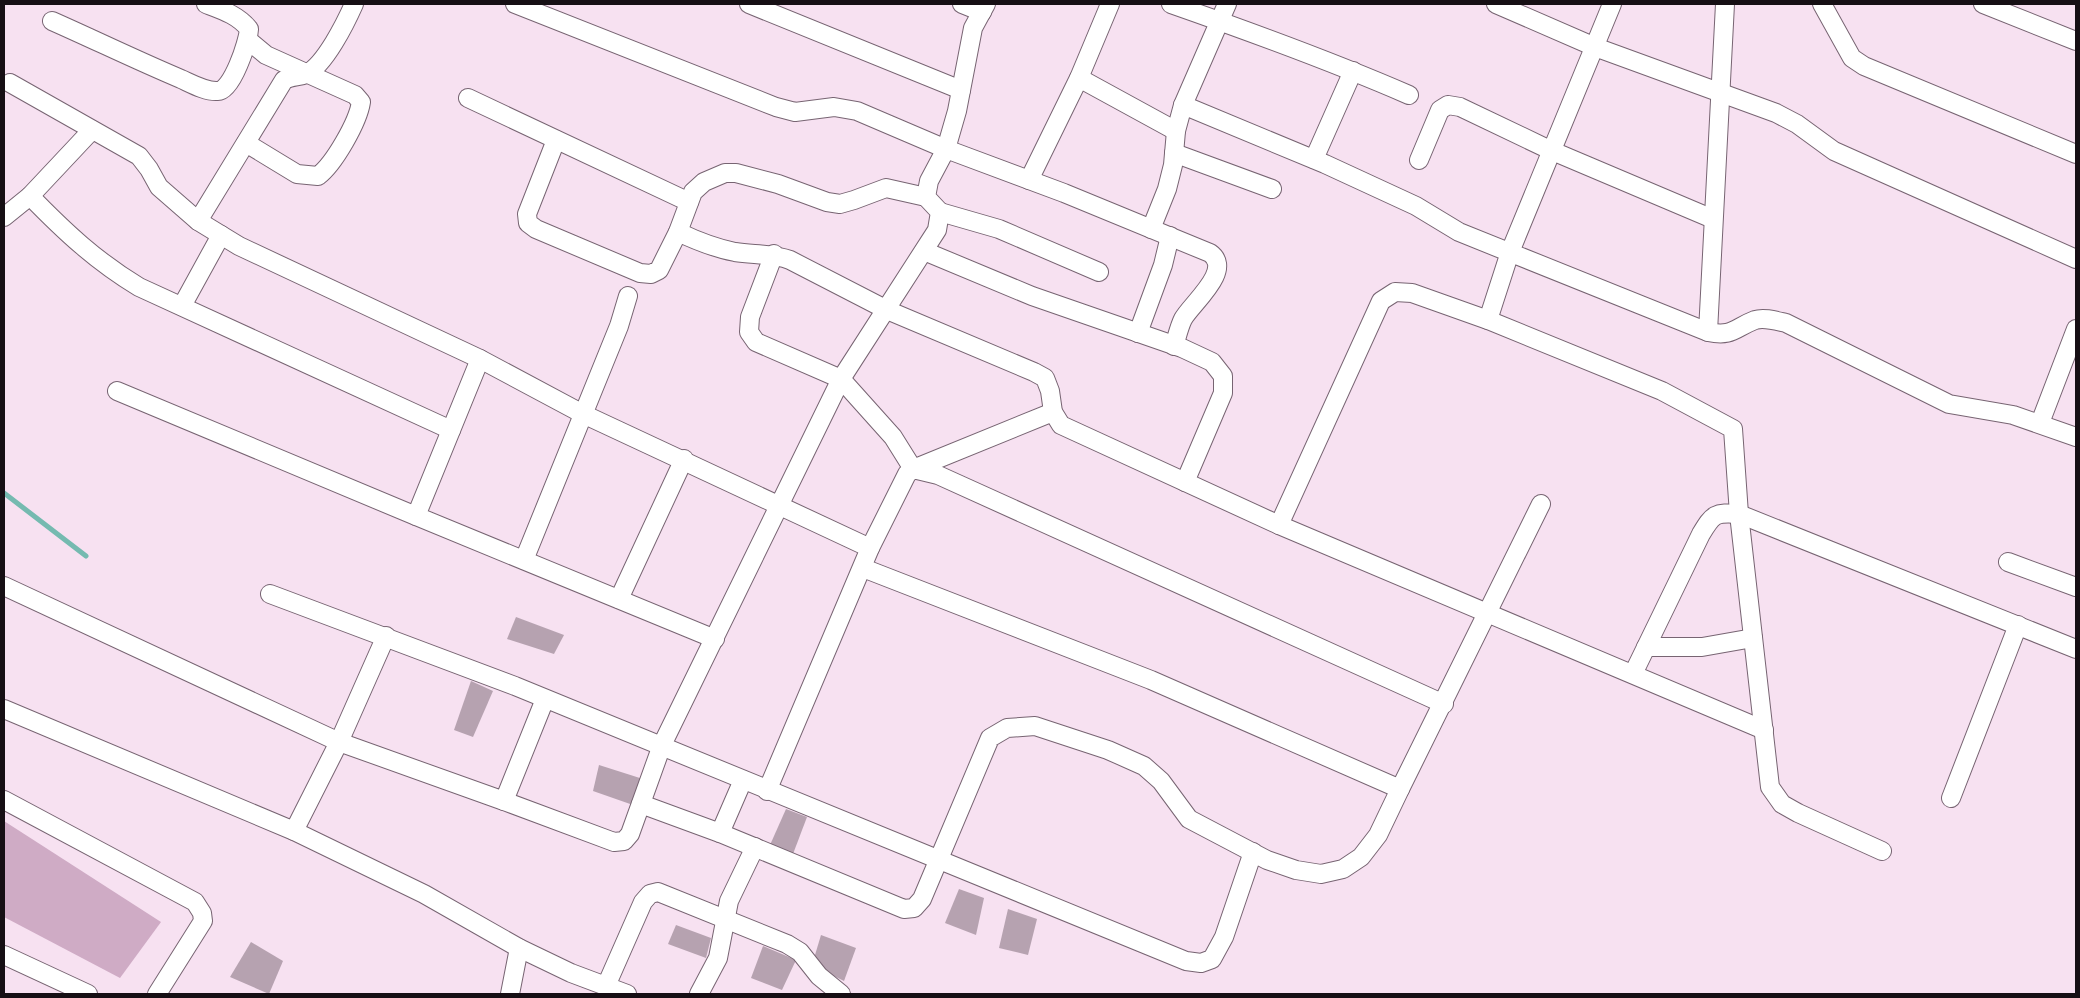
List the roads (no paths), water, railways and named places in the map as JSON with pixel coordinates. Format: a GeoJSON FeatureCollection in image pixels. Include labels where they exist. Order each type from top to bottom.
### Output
{"type":"FeatureCollection","features":[{"type":"Feature","properties":{"kind":"street"},"geometry":{"type":"LineString","coordinates":[[52,21],[174,76],[205,89],[218,92],[224,89],[238,65],[248,40],[249,29],[243,22],[228,12],[206,4]]}},
{"type":"Feature","properties":{"kind":"street"},"geometry":{"type":"LineString","coordinates":[[516,4],[776,107],[795,112],[834,107],[857,111],[946,149],[1029,180],[1210,253],[1215,257],[1217,263],[1209,290],[1184,318],[1174,346]]}},
{"type":"Feature","properties":{"kind":"street"},"geometry":{"type":"LineString","coordinates":[[749,4],[961,90]]}},
{"type":"Feature","properties":{"kind":"street"},"geometry":{"type":"LineString","coordinates":[[926,197],[929,181],[946,149],[961,90],[973,28],[984,8],[962,4]]}},
{"type":"Feature","properties":{"kind":"street"},"geometry":{"type":"LineString","coordinates":[[1029,180],[1079,78],[1110,4]]}},
{"type":"Feature","properties":{"kind":"street"},"geometry":{"type":"LineString","coordinates":[[1171,4],[1353,71],[1409,95]]}},
{"type":"Feature","properties":{"kind":"street"},"geometry":{"type":"LineString","coordinates":[[1151,229],[1167,189],[1176,131],[1183,106],[1227,4]]}},
{"type":"Feature","properties":{"kind":"street"},"geometry":{"type":"LineString","coordinates":[[1496,4],[1595,47],[1776,113],[1797,124],[1834,151],[2076,259]]}},
{"type":"Feature","properties":{"kind":"street"},"geometry":{"type":"LineString","coordinates":[[1488,320],[1500,290],[1510,252],[1550,150],[1612,4]]}},
{"type":"Feature","properties":{"kind":"street"},"geometry":{"type":"LineString","coordinates":[[1708,332],[1725,4]]}},
{"type":"Feature","properties":{"kind":"street"},"geometry":{"type":"LineString","coordinates":[[1822,4],[1852,58],[1864,66],[2076,154]]}},
{"type":"Feature","properties":{"kind":"street"},"geometry":{"type":"LineString","coordinates":[[1983,4],[2076,41]]}},
{"type":"Feature","properties":{"kind":"street"},"geometry":{"type":"LineString","coordinates":[[198,221],[284,80],[292,76],[306,74],[322,61],[347,6]]}},
{"type":"Feature","properties":{"kind":"street"},"geometry":{"type":"LineString","coordinates":[[246,144],[297,174],[318,176],[328,169],[360,113],[361,102],[355,95],[266,55],[248,40]]}},
{"type":"Feature","properties":{"kind":"street"},"geometry":{"type":"LineString","coordinates":[[1314,160],[1353,71]]}},
{"type":"Feature","properties":{"kind":"street"},"geometry":{"type":"LineString","coordinates":[[1079,78],[1176,131]]}},
{"type":"Feature","properties":{"kind":"street"},"geometry":{"type":"LineString","coordinates":[[10,83],[139,156],[159,187],[198,221],[239,246],[480,359],[583,414],[781,504],[870,548]]}},
{"type":"Feature","properties":{"kind":"street"},"geometry":{"type":"LineString","coordinates":[[468,98],[689,202]]}},
{"type":"Feature","properties":{"kind":"street"},"geometry":{"type":"LineString","coordinates":[[1419,160],[1440,110],[1448,105],[1460,107],[1550,150],[1713,219]]}},
{"type":"Feature","properties":{"kind":"street"},"geometry":{"type":"LineString","coordinates":[[1183,106],[1314,160],[1416,206],[1459,232],[1708,332],[1722,335],[1730,334],[1756,320],[1786,323],[1948,404],[2012,415],[2076,437]]}},
{"type":"Feature","properties":{"kind":"street"},"geometry":{"type":"LineString","coordinates":[[4,217],[30,196],[92,130]]}},
{"type":"Feature","properties":{"kind":"street"},"geometry":{"type":"LineString","coordinates":[[556,140],[528,214],[528,223],[536,229],[640,273],[651,274],[659,270],[678,232],[693,192],[704,182],[725,173],[736,173],[778,184],[827,202],[840,204],[886,188],[926,197],[940,212],[998,229],[1099,272]]}},
{"type":"Feature","properties":{"kind":"street"},"geometry":{"type":"LineString","coordinates":[[1174,153],[1272,189]]}},
{"type":"Feature","properties":{"kind":"street"},"geometry":{"type":"LineString","coordinates":[[30,196],[62,229],[107,268],[140,287],[451,430]]}},
{"type":"Feature","properties":{"kind":"street"},"geometry":{"type":"LineString","coordinates":[[4,586],[339,742],[614,842],[624,841],[630,834],[662,745],[841,379],[937,230],[940,212]]}},
{"type":"Feature","properties":{"kind":"street"},"geometry":{"type":"LineString","coordinates":[[678,232],[707,245],[736,252],[774,254],[790,260],[887,310],[1045,378],[1050,391],[1053,412],[1061,425],[1279,525],[1764,730]]}},
{"type":"Feature","properties":{"kind":"street"},"geometry":{"type":"LineString","coordinates":[[182,306],[221,235]]}},
{"type":"Feature","properties":{"kind":"street"},"geometry":{"type":"LineString","coordinates":[[1138,333],[1163,265],[1170,236]]}},
{"type":"Feature","properties":{"kind":"street"},"geometry":{"type":"LineString","coordinates":[[924,251],[1032,296],[1174,346],[1212,362],[1223,376],[1223,393],[1186,482]]}},
{"type":"Feature","properties":{"kind":"street"},"geometry":{"type":"LineString","coordinates":[[774,254],[750,317],[749,332],[756,342],[841,379],[893,436],[913,469],[938,475],[1444,704]]}},
{"type":"Feature","properties":{"kind":"street"},"geometry":{"type":"LineString","coordinates":[[1279,525],[1381,301],[1395,292],[1412,293],[1488,320],[1662,392],[1733,429],[1739,514],[1770,787],[1782,804],[1882,852]]}},
{"type":"Feature","properties":{"kind":"street"},"geometry":{"type":"LineString","coordinates":[[524,560],[622,319],[628,296]]}},
{"type":"Feature","properties":{"kind":"street"},"geometry":{"type":"LineString","coordinates":[[2040,424],[2076,330]]}},
{"type":"Feature","properties":{"kind":"street"},"geometry":{"type":"LineString","coordinates":[[416,516],[480,359]]}},
{"type":"Feature","properties":{"kind":"street"},"geometry":{"type":"LineString","coordinates":[[117,391],[715,639]]}},
{"type":"Feature","properties":{"kind":"street"},"geometry":{"type":"LineString","coordinates":[[767,790],[870,548],[907,474],[913,469],[1053,412]]}},
{"type":"Feature","properties":{"kind":"street"},"geometry":{"type":"LineString","coordinates":[[619,600],[684,459]]}},
{"type":"Feature","properties":{"kind":"street"},"geometry":{"type":"LineString","coordinates":[[641,804],[720,833],[904,909],[914,908],[922,899],[990,738],[1007,728],[1035,726],[1108,750],[1144,766],[1161,781],[1190,819],[1253,852],[1296,870],[1321,874],[1343,870],[1361,858],[1378,835],[1489,613],[1541,504]]}},
{"type":"Feature","properties":{"kind":"street"},"geometry":{"type":"LineString","coordinates":[[1633,674],[1701,534],[1711,517],[1719,513],[1739,514],[2076,649]]}},
{"type":"Feature","properties":{"kind":"street"},"geometry":{"type":"LineString","coordinates":[[2008,562],[2076,587]]}},
{"type":"Feature","properties":{"kind":"street"},"geometry":{"type":"LineString","coordinates":[[863,568],[1151,680],[1400,789]]}},
{"type":"Feature","properties":{"kind":"street"},"geometry":{"type":"LineString","coordinates":[[270,594],[386,636],[662,745],[767,790],[938,858],[1186,961],[1201,963],[1212,959],[1224,937],[1253,852]]}},
{"type":"Feature","properties":{"kind":"street"},"geometry":{"type":"LineString","coordinates":[[1951,798],[2018,625]]}},
{"type":"Feature","properties":{"kind":"street"},"geometry":{"type":"LineString","coordinates":[[294,830],[339,742],[386,636]]}},
{"type":"Feature","properties":{"kind":"street"},"geometry":{"type":"LineString","coordinates":[[1646,647],[1702,647],[1753,638]]}},
{"type":"Feature","properties":{"kind":"street"},"geometry":{"type":"LineString","coordinates":[[504,801],[545,699]]}},
{"type":"Feature","properties":{"kind":"street"},"geometry":{"type":"LineString","coordinates":[[4,709],[294,830],[424,894],[519,948],[571,973],[628,994]]}},
{"type":"Feature","properties":{"kind":"street"},"geometry":{"type":"LineString","coordinates":[[720,833],[743,780]]}},
{"type":"Feature","properties":{"kind":"street"},"geometry":{"type":"LineString","coordinates":[[4,800],[195,902],[202,913],[203,921],[157,994]]}},
{"type":"Feature","properties":{"kind":"street"},"geometry":{"type":"LineString","coordinates":[[699,994],[718,958],[730,901],[754,847]]}},
{"type":"Feature","properties":{"kind":"street"},"geometry":{"type":"LineString","coordinates":[[606,986],[643,902],[650,894],[658,892],[678,898],[794,948],[819,976],[841,994]]}},
{"type":"Feature","properties":{"kind":"street"},"geometry":{"type":"LineString","coordinates":[[510,994],[519,948]]}},
{"type":"Feature","properties":{"kind":"street"},"geometry":{"type":"LineString","coordinates":[[4,955],[88,994]]}},
{"type":"Feature","properties":{"kind":"waterway"},"geometry":{"type":"LineString","coordinates":[[4,493],[86,556]]}}]}
